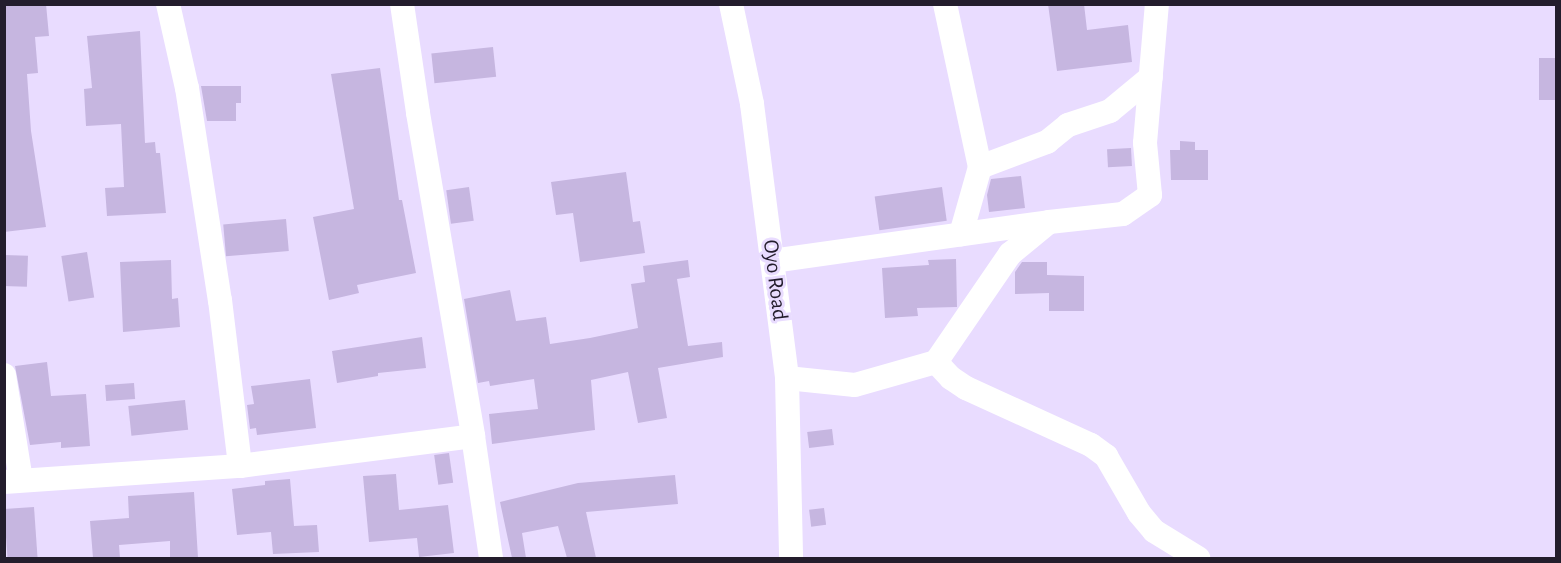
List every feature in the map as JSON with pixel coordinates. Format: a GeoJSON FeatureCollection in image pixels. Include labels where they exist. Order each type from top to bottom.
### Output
{"type":"FeatureCollection","features":[{"type":"Feature","properties":{"kind":"street"},"geometry":{"type":"LineString","coordinates":[[168,4],[187,88],[220,300],[240,466]]}},
{"type":"Feature","properties":{"kind":"street"},"geometry":{"type":"LineString","coordinates":[[402,4],[491,558]]}},
{"type":"Feature","properties":{"kind":"street","name":"Oyo Road"},"geometry":{"type":"LineString","coordinates":[[731,4],[752,104],[787,378],[791,558]]}},
{"type":"Feature","properties":{"kind":"street"},"geometry":{"type":"LineString","coordinates":[[945,4],[980,167],[961,234]]}},
{"type":"Feature","properties":{"kind":"street"},"geometry":{"type":"LineString","coordinates":[[772,261],[1049,222],[1123,214],[1150,195],[1144,143],[1157,4]]}},
{"type":"Feature","properties":{"kind":"street"},"geometry":{"type":"LineString","coordinates":[[980,167],[1047,142],[1068,125],[1110,111],[1151,77]]}},
{"type":"Feature","properties":{"kind":"street"},"geometry":{"type":"LineString","coordinates":[[787,378],[821,379],[855,385],[936,362],[1010,254],[1049,222]]}},
{"type":"Feature","properties":{"kind":"street"},"geometry":{"type":"LineString","coordinates":[[936,362],[951,378],[966,388],[1091,445],[1106,456],[1139,513],[1154,531],[1198,558]]}},
{"type":"Feature","properties":{"kind":"street"},"geometry":{"type":"LineString","coordinates":[[4,375],[13,481],[240,466],[473,436]]}},
{"type":"Feature","properties":{"kind":"building"},"geometry":{"type":"Polygon","coordinates":[[[9,4],[46,4],[49,36],[35,37],[38,73],[27,74],[31,131],[46,227],[4,232],[4,7],[9,4]]]}},
{"type":"Feature","properties":{"kind":"building"},"geometry":{"type":"Polygon","coordinates":[[[1048,4],[1084,4],[1087,30],[1128,25],[1132,62],[1057,71],[1048,4]]]}},
{"type":"Feature","properties":{"kind":"building"},"geometry":{"type":"Polygon","coordinates":[[[140,31],[145,143],[155,142],[156,153],[160,153],[166,213],[107,216],[105,188],[124,187],[121,124],[86,126],[84,89],[92,88],[87,36],[140,31]]]}},
{"type":"Feature","properties":{"kind":"building"},"geometry":{"type":"Polygon","coordinates":[[[493,47],[496,77],[434,83],[431,53],[493,47]]]}},
{"type":"Feature","properties":{"kind":"building"},"geometry":{"type":"Polygon","coordinates":[[[1539,58],[1556,58],[1556,100],[1539,100],[1539,58]]]}},
{"type":"Feature","properties":{"kind":"building"},"geometry":{"type":"Polygon","coordinates":[[[380,68],[399,200],[402,200],[416,273],[357,285],[359,293],[329,300],[313,217],[354,209],[331,74],[380,68]]]}},
{"type":"Feature","properties":{"kind":"building"},"geometry":{"type":"Polygon","coordinates":[[[201,86],[241,86],[241,103],[236,103],[236,121],[207,121],[201,86]]]}},
{"type":"Feature","properties":{"kind":"building"},"geometry":{"type":"Polygon","coordinates":[[[1180,141],[1195,142],[1195,150],[1208,150],[1208,180],[1171,180],[1170,150],[1180,150],[1180,141]]]}},
{"type":"Feature","properties":{"kind":"building"},"geometry":{"type":"Polygon","coordinates":[[[1131,148],[1132,166],[1108,167],[1107,149],[1131,148]]]}},
{"type":"Feature","properties":{"kind":"building"},"geometry":{"type":"Polygon","coordinates":[[[626,172],[633,222],[640,221],[645,253],[580,262],[573,213],[556,215],[551,182],[626,172]]]}},
{"type":"Feature","properties":{"kind":"building"},"geometry":{"type":"Polygon","coordinates":[[[1021,176],[1025,208],[989,212],[987,195],[991,179],[1021,176]]]}},
{"type":"Feature","properties":{"kind":"building"},"geometry":{"type":"Polygon","coordinates":[[[469,187],[474,221],[451,224],[446,190],[469,187]]]}},
{"type":"Feature","properties":{"kind":"building"},"geometry":{"type":"Polygon","coordinates":[[[942,187],[947,221],[879,230],[875,196],[942,187]]]}},
{"type":"Feature","properties":{"kind":"building"},"geometry":{"type":"Polygon","coordinates":[[[286,219],[289,251],[226,256],[223,224],[286,219]]]}},
{"type":"Feature","properties":{"kind":"building"},"geometry":{"type":"Polygon","coordinates":[[[87,252],[94,297],[69,302],[61,256],[87,252]]]}},
{"type":"Feature","properties":{"kind":"building"},"geometry":{"type":"Polygon","coordinates":[[[4,255],[28,256],[27,287],[4,286],[4,255]]]}},
{"type":"Feature","properties":{"kind":"building"},"geometry":{"type":"Polygon","coordinates":[[[956,259],[957,307],[917,308],[918,316],[885,318],[882,268],[929,265],[928,260],[956,259]]]}},
{"type":"Feature","properties":{"kind":"building"},"geometry":{"type":"Polygon","coordinates":[[[171,260],[172,299],[178,298],[180,327],[123,332],[120,262],[171,260]]]}},
{"type":"Feature","properties":{"kind":"building"},"geometry":{"type":"Polygon","coordinates":[[[688,260],[690,277],[677,279],[688,346],[722,342],[723,357],[658,368],[667,418],[638,423],[628,372],[591,380],[595,430],[492,444],[489,414],[538,409],[534,379],[490,386],[489,381],[478,383],[464,299],[510,290],[516,321],[546,317],[550,344],[590,338],[638,328],[631,284],[645,282],[643,266],[688,260]]]}},
{"type":"Feature","properties":{"kind":"building"},"geometry":{"type":"Polygon","coordinates":[[[1022,262],[1047,262],[1047,275],[1084,276],[1084,311],[1049,311],[1049,293],[1015,294],[1015,272],[1022,262]]]}},
{"type":"Feature","properties":{"kind":"building"},"geometry":{"type":"Polygon","coordinates":[[[422,337],[426,368],[378,373],[378,376],[337,383],[332,351],[422,337]]]}},
{"type":"Feature","properties":{"kind":"building"},"geometry":{"type":"Polygon","coordinates":[[[47,362],[51,396],[86,394],[90,446],[61,448],[61,442],[30,445],[15,366],[47,362]]]}},
{"type":"Feature","properties":{"kind":"building"},"geometry":{"type":"Polygon","coordinates":[[[310,379],[316,428],[257,435],[256,428],[250,429],[247,405],[254,404],[251,386],[310,379]]]}},
{"type":"Feature","properties":{"kind":"building"},"geometry":{"type":"Polygon","coordinates":[[[134,383],[135,399],[106,401],[105,385],[134,383]]]}},
{"type":"Feature","properties":{"kind":"building"},"geometry":{"type":"Polygon","coordinates":[[[185,400],[188,430],[131,436],[128,406],[185,400]]]}},
{"type":"Feature","properties":{"kind":"building"},"geometry":{"type":"Polygon","coordinates":[[[832,429],[834,445],[809,448],[807,432],[832,429]]]}},
{"type":"Feature","properties":{"kind":"building"},"geometry":{"type":"Polygon","coordinates":[[[449,453],[453,483],[438,485],[434,455],[449,453]]]}},
{"type":"Feature","properties":{"kind":"building"},"geometry":{"type":"Polygon","coordinates":[[[396,474],[399,510],[448,505],[454,553],[419,557],[417,538],[369,542],[363,476],[396,474]]]}},
{"type":"Feature","properties":{"kind":"building"},"geometry":{"type":"Polygon","coordinates":[[[675,475],[678,504],[586,512],[596,558],[567,558],[558,526],[522,533],[526,558],[512,558],[500,502],[578,483],[675,475]]]}},
{"type":"Feature","properties":{"kind":"building"},"geometry":{"type":"Polygon","coordinates":[[[290,479],[294,526],[317,525],[319,552],[273,554],[271,532],[237,535],[232,489],[265,485],[265,481],[290,479]]]}},
{"type":"Feature","properties":{"kind":"building"},"geometry":{"type":"Polygon","coordinates":[[[194,492],[198,558],[170,558],[170,541],[119,545],[120,558],[93,558],[90,521],[129,518],[128,496],[194,492]]]}},
{"type":"Feature","properties":{"kind":"building"},"geometry":{"type":"Polygon","coordinates":[[[34,507],[38,558],[7,558],[4,509],[34,507]]]}},
{"type":"Feature","properties":{"kind":"building"},"geometry":{"type":"Polygon","coordinates":[[[824,508],[826,525],[811,527],[809,510],[824,508]]]}}]}
